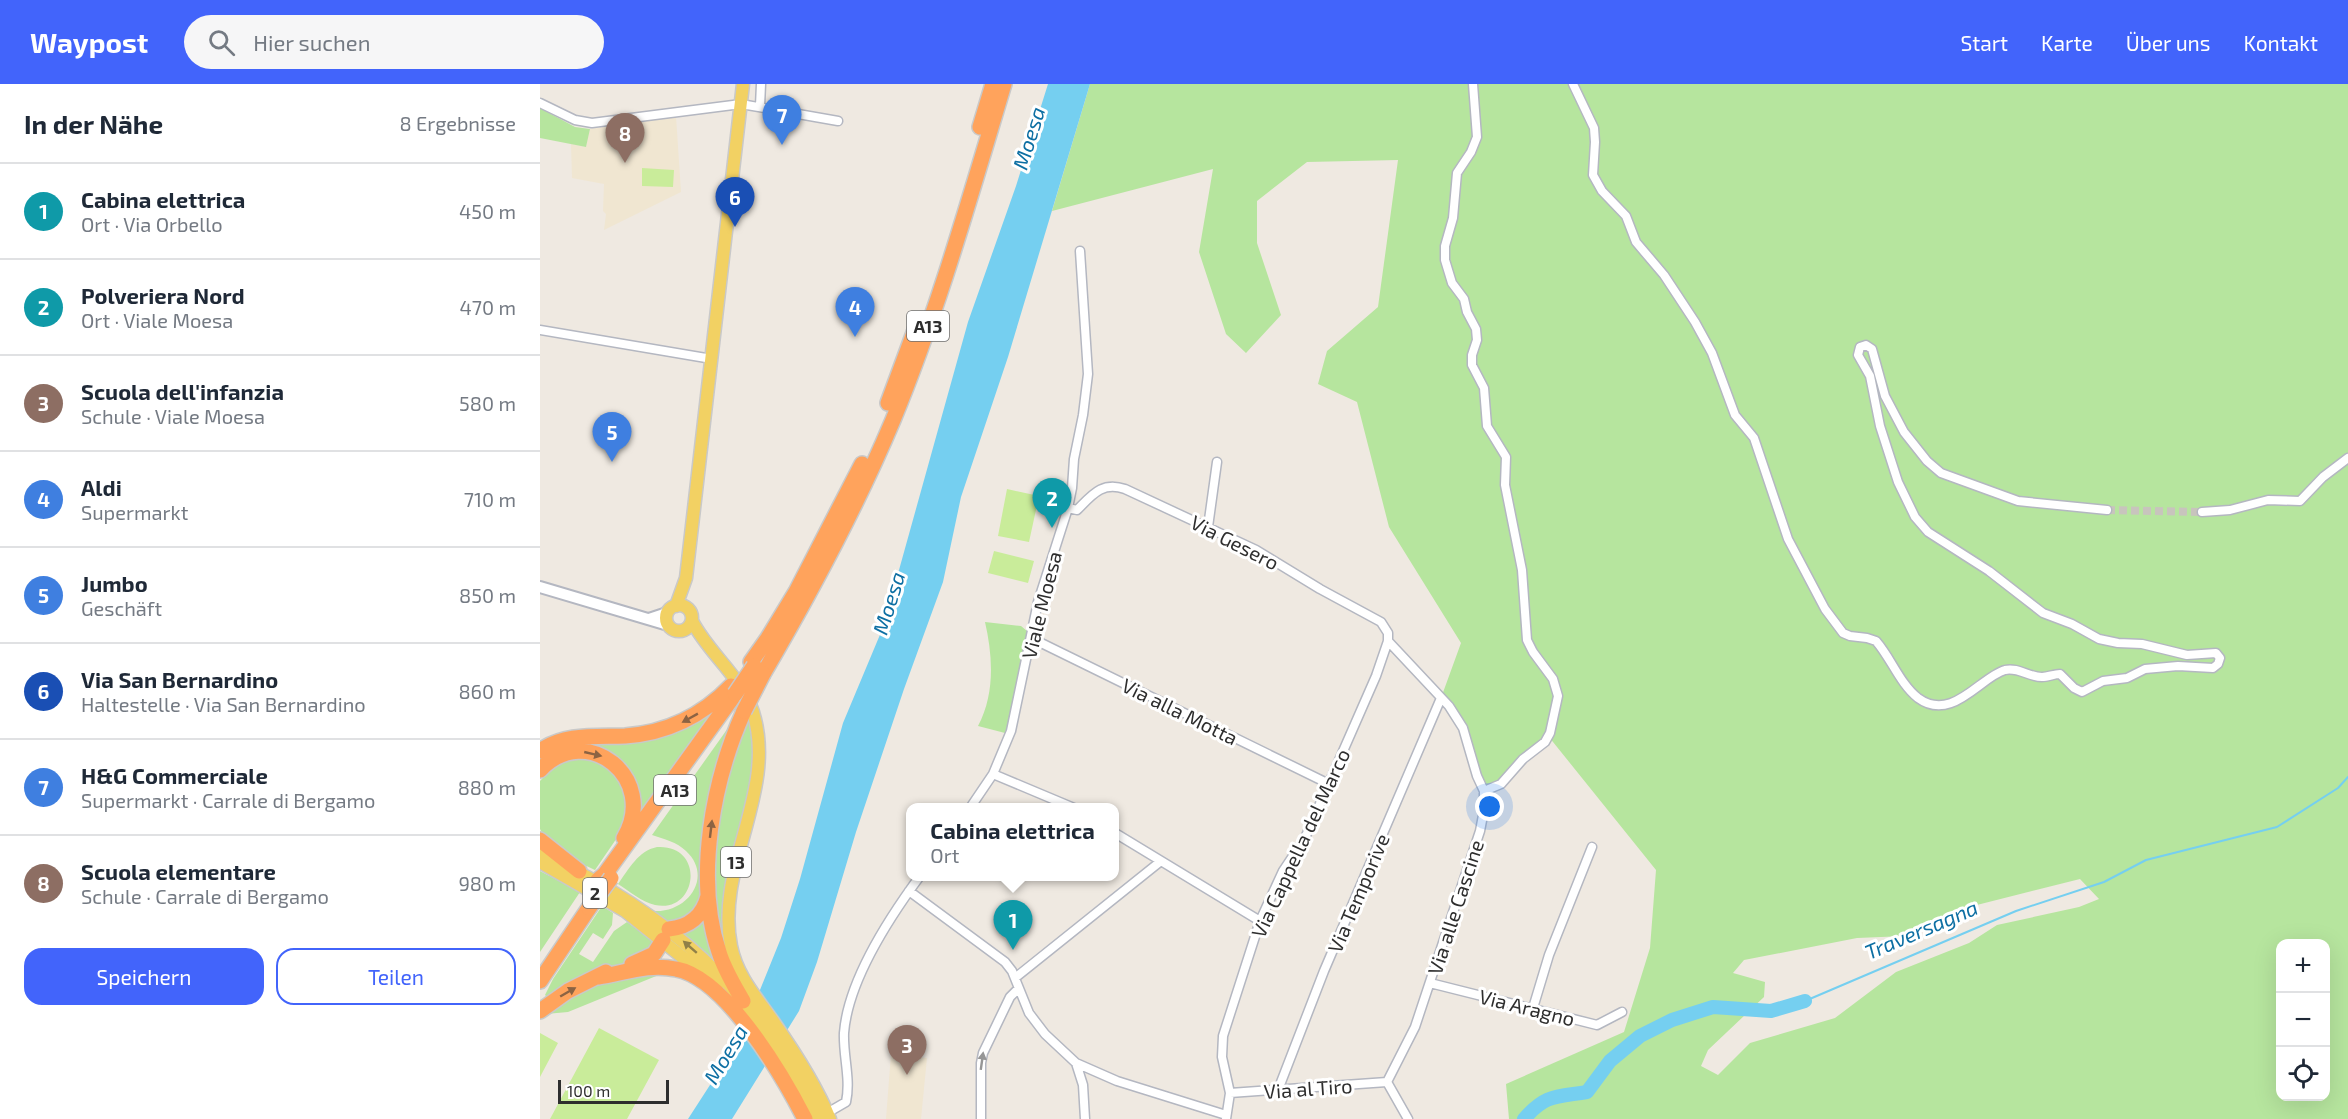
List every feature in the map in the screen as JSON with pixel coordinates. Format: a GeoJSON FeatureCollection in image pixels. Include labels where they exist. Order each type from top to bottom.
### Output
{"type":"FeatureCollection","features":[{"type":"Feature","properties":{"kind":"highway","name":"A13"},"geometry":{"type":"LineString","coordinates":[[540,981],[604,876],[757,668],[827,536],[882,418],[926,298],[993,84]]}},
{"type":"Feature","properties":{"kind":"highway","name":"A13"},"geometry":{"type":"LineString","coordinates":[[776,636],[820,573],[897,409],[934,308],[1004,84]]}},
{"type":"Feature","properties":{"kind":"highway","name":"A13"},"geometry":{"type":"LineString","coordinates":[[540,751],[556,742],[570,738],[640,734],[672,726],[703,710],[737,698]]}},
{"type":"Feature","properties":{"kind":"highway","name":"A13"},"geometry":{"type":"LineString","coordinates":[[737,698],[728,750],[717,791],[710,837],[709,887],[714,932],[711,964],[748,997]]}},
{"type":"Feature","properties":{"kind":"highway","name":"A13"},"geometry":{"type":"LineString","coordinates":[[540,770],[560,756],[573,752],[587,752],[608,759],[626,777],[634,799],[632,820],[604,876]]}},
{"type":"Feature","properties":{"kind":"highway"},"geometry":{"type":"LineString","coordinates":[[540,840],[579,871]]}},
{"type":"Feature","properties":{"kind":"highway","name":"A13"},"geometry":{"type":"LineString","coordinates":[[540,1011],[568,991],[607,971],[649,958],[659,949],[663,930],[684,926],[698,916],[706,902],[709,887]]}},
{"type":"Feature","properties":{"kind":"highway","name":"A13"},"geometry":{"type":"LineString","coordinates":[[540,965],[585,906]]}},
{"type":"Feature","properties":{"kind":"highway","name":"A13"},"geometry":{"type":"LineString","coordinates":[[598,977],[640,968],[676,969],[698,978],[724,1000],[764,1051],[800,1087],[804,1119]]}},
{"type":"Feature","properties":{"kind":"main road"},"geometry":{"type":"LineString","coordinates":[[675,613],[693,617],[689,626],[677,632],[675,613],[686,578],[743,84]]}},
{"type":"Feature","properties":{"kind":"main road","name":"13"},"geometry":{"type":"LineString","coordinates":[[689,626],[726,666],[742,690],[752,709],[757,734],[756,778],[732,882],[728,914],[733,956],[748,997]]}},
{"type":"Feature","properties":{"kind":"main road","name":"2"},"geometry":{"type":"LineString","coordinates":[[540,853],[579,871],[617,893],[711,964],[728,996],[776,1059],[825,1117]]}},
{"type":"Feature","properties":{"kind":"main road","name":"2"},"geometry":{"type":"LineString","coordinates":[[540,862],[644,924],[663,930]]}},
{"type":"Feature","properties":{"kind":"main road","name":"2"},"geometry":{"type":"LineString","coordinates":[[748,997],[800,1087],[810,1119]]}},
{"type":"Feature","properties":{"kind":"street"},"geometry":{"type":"LineString","coordinates":[[760,106],[761,84]]}},
{"type":"Feature","properties":{"kind":"street"},"geometry":{"type":"LineString","coordinates":[[1473,84],[1477,137],[1471,152],[1457,173],[1453,218],[1445,246],[1445,260],[1452,283],[1464,299],[1467,312],[1476,329],[1477,340],[1472,355],[1472,365],[1484,388],[1487,426],[1506,457],[1505,485],[1524,582],[1527,640],[1553,680],[1558,696],[1551,733],[1545,742],[1522,759],[1500,784],[1484,791]]}},
{"type":"Feature","properties":{"kind":"street"},"geometry":{"type":"LineString","coordinates":[[1573,84],[1594,128],[1593,175],[1602,191],[1626,216],[1636,242],[1664,275],[1712,353],[1735,415],[1754,438],[1788,539],[1825,609],[1843,633],[1876,641],[1918,698],[1936,704],[1955,702],[2005,670],[2020,671],[2042,677],[2060,674],[2074,688],[2082,692],[2103,681],[2127,678],[2150,668],[2178,666],[2213,668],[2218,664],[2220,658],[2213,652],[2200,656],[2187,655],[2142,644],[2099,639],[2072,624],[2043,613],[1989,571],[1928,532],[1915,517],[1898,482],[1880,426],[1870,376],[1857,355],[1860,347],[1866,345],[1872,349],[1885,396],[1904,432],[1927,461],[1941,473],[2018,501],[2107,510]]}},
{"type":"Feature","properties":{"kind":"street"},"geometry":{"type":"LineString","coordinates":[[540,103],[575,120],[592,123],[741,104],[838,122]]}},
{"type":"Feature","properties":{"kind":"street","name":"Viale Moesa"},"geometry":{"type":"LineString","coordinates":[[973,803],[993,774],[1013,725],[1038,602],[1068,508],[1088,374],[1080,251]]}},
{"type":"Feature","properties":{"kind":"street"},"geometry":{"type":"LineString","coordinates":[[540,330],[712,360]]}},
{"type":"Feature","properties":{"kind":"street"},"geometry":{"type":"LineString","coordinates":[[2202,512],[2230,510],[2268,500],[2300,501],[2323,477],[2348,458]]}},
{"type":"Feature","properties":{"kind":"street"},"geometry":{"type":"LineString","coordinates":[[1208,527],[1217,462]]}},
{"type":"Feature","properties":{"kind":"street","name":"Via Gesero"},"geometry":{"type":"LineString","coordinates":[[1068,508],[1077,510],[1098,491],[1107,486],[1115,486],[1256,550],[1320,589],[1381,622],[1388,633],[1388,641]]}},
{"type":"Feature","properties":{"kind":"street"},"geometry":{"type":"LineString","coordinates":[[540,587],[649,620],[675,613]]}},
{"type":"Feature","properties":{"kind":"street","name":"Via alla Motta"},"geometry":{"type":"LineString","coordinates":[[1031,638],[1329,784]]}},
{"type":"Feature","properties":{"kind":"street","name":"Via alle Cascine"},"geometry":{"type":"LineString","coordinates":[[1387,1082],[1415,1027],[1480,831],[1484,810],[1484,791],[1477,776],[1463,728],[1441,698],[1388,641]]}},
{"type":"Feature","properties":{"kind":"street","name":"Via Cappella del Marco"},"geometry":{"type":"LineString","coordinates":[[1226,1117],[1230,1093],[1222,1057],[1223,1036],[1260,921],[1283,871],[1305,838],[1376,676],[1388,641]]}},
{"type":"Feature","properties":{"kind":"street","name":"Via Temporive"},"geometry":{"type":"LineString","coordinates":[[1278,1090],[1324,971],[1441,698]]}},
{"type":"Feature","properties":{"kind":"street"},"geometry":{"type":"LineString","coordinates":[[993,774],[1064,803]]}},
{"type":"Feature","properties":{"kind":"street"},"geometry":{"type":"LineString","coordinates":[[1119,835],[1260,921]]}},
{"type":"Feature","properties":{"kind":"street"},"geometry":{"type":"LineString","coordinates":[[1533,1008],[1549,955],[1592,847]]}},
{"type":"Feature","properties":{"kind":"street"},"geometry":{"type":"LineString","coordinates":[[1015,978],[1023,974],[1161,861]]}},
{"type":"Feature","properties":{"kind":"street"},"geometry":{"type":"LineString","coordinates":[[825,1117],[846,1102],[844,1033],[852,992],[891,917],[916,881]]}},
{"type":"Feature","properties":{"kind":"street"},"geometry":{"type":"LineString","coordinates":[[909,891],[999,956],[1015,978],[1029,1013],[1045,1034],[1077,1063],[1117,1081],[1226,1117]]}},
{"type":"Feature","properties":{"kind":"street","name":"Via Aragno"},"geometry":{"type":"LineString","coordinates":[[1430,983],[1597,1025],[1622,1012]]}},
{"type":"Feature","properties":{"kind":"street"},"geometry":{"type":"LineString","coordinates":[[981,1119],[983,1053],[1010,997],[1018,989]]}},
{"type":"Feature","properties":{"kind":"street"},"geometry":{"type":"LineString","coordinates":[[1077,1063],[1084,1095],[1085,1119]]}},
{"type":"Feature","properties":{"kind":"street"},"geometry":{"type":"LineString","coordinates":[[1387,1082],[1408,1119]]}},
{"type":"Feature","properties":{"kind":"street","name":"Via al Tiro"},"geometry":{"type":"LineString","coordinates":[[1230,1093],[1387,1082]]}},
{"type":"Feature","properties":{"kind":"shaded area"},"geometry":{"type":"Polygon","coordinates":[[[676,116],[681,192],[604,230],[606,214],[603,211],[604,184],[572,178],[571,144],[586,147],[590,129],[676,116]]]}},
{"type":"Feature","properties":{"kind":"shaded area"},"geometry":{"type":"Polygon","coordinates":[[[891,1054],[927,1058],[921,1119],[886,1119],[891,1054]]]}},
{"type":"Feature","properties":{"kind":"green space"},"geometry":{"type":"Polygon","coordinates":[[[1090,84],[2348,84],[2348,1119],[1509,1119],[1506,1084],[1624,1032],[1650,948],[1656,870],[1549,737],[1508,777],[1484,791],[1463,728],[1441,698],[1461,643],[1389,527],[1357,402],[1318,384],[1327,351],[1378,307],[1398,160],[1307,162],[1257,201],[1257,243],[1281,315],[1246,353],[1226,334],[1199,252],[1213,169],[1052,211],[1090,84]],[[2080,879],[1965,908],[1905,936],[1857,938],[1744,960],[1733,973],[1765,982],[1764,997],[1708,1050],[1701,1066],[1718,1075],[1750,1043],[1835,1018],[1896,972],[1969,943],[1997,925],[2079,907],[2099,899],[2080,879]]]}},
{"type":"Feature","properties":{"kind":"green space"},"geometry":{"type":"Polygon","coordinates":[[[540,108],[575,127],[590,129],[586,147],[540,138],[540,108]]]}},
{"type":"Feature","properties":{"kind":"green space"},"geometry":{"type":"Polygon","coordinates":[[[642,168],[674,170],[673,187],[642,186],[642,168]]]}},
{"type":"Feature","properties":{"kind":"green space"},"geometry":{"type":"Polygon","coordinates":[[[1007,489],[1039,496],[1029,542],[998,536],[1007,489]]]}},
{"type":"Feature","properties":{"kind":"green space"},"geometry":{"type":"Polygon","coordinates":[[[994,551],[1034,561],[1028,583],[988,573],[994,551]]]}},
{"type":"Feature","properties":{"kind":"green space"},"geometry":{"type":"Polygon","coordinates":[[[985,622],[1021,626],[1027,631],[1005,733],[978,726],[984,714],[991,675],[990,649],[985,622]]]}},
{"type":"Feature","properties":{"kind":"green space"},"geometry":{"type":"Polygon","coordinates":[[[715,709],[637,819],[638,809],[604,753],[540,765],[540,758],[581,742],[715,709]]]}},
{"type":"Feature","properties":{"kind":"green space"},"geometry":{"type":"Polygon","coordinates":[[[738,714],[704,889],[697,910],[671,925],[654,911],[666,910],[686,900],[693,892],[697,882],[697,872],[694,861],[686,851],[670,841],[652,835],[738,714]]]}},
{"type":"Feature","properties":{"kind":"green space"},"geometry":{"type":"Polygon","coordinates":[[[748,717],[753,738],[753,760],[750,783],[724,896],[723,923],[726,950],[720,933],[715,893],[717,828],[725,782],[748,717]]]}},
{"type":"Feature","properties":{"kind":"green space"},"geometry":{"type":"Polygon","coordinates":[[[574,758],[600,762],[622,782],[628,807],[621,832],[595,870],[580,863],[543,834],[540,829],[540,781],[555,765],[574,758]]]}},
{"type":"Feature","properties":{"kind":"green space"},"geometry":{"type":"Polygon","coordinates":[[[657,847],[673,849],[683,856],[689,866],[690,878],[687,890],[680,899],[669,905],[650,904],[618,884],[644,852],[657,847]]]}},
{"type":"Feature","properties":{"kind":"green space"},"geometry":{"type":"Polygon","coordinates":[[[540,871],[580,892],[540,952],[540,871]]]}},
{"type":"Feature","properties":{"kind":"green space"},"geometry":{"type":"Polygon","coordinates":[[[602,906],[613,913],[612,925],[603,939],[593,933],[579,954],[593,962],[614,931],[627,922],[656,943],[646,956],[610,968],[547,997],[545,995],[553,979],[602,906]]]}},
{"type":"Feature","properties":{"kind":"green space"},"geometry":{"type":"Polygon","coordinates":[[[703,915],[722,969],[679,932],[703,915]]]}},
{"type":"Feature","properties":{"kind":"green space"},"geometry":{"type":"Polygon","coordinates":[[[666,972],[568,1012],[546,1014],[557,1005],[602,981],[666,972]]]}},
{"type":"Feature","properties":{"kind":"green space"},"geometry":{"type":"Polygon","coordinates":[[[599,1028],[659,1060],[627,1119],[550,1119],[599,1028]]]}},
{"type":"Feature","properties":{"kind":"green space"},"geometry":{"type":"Polygon","coordinates":[[[540,1033],[558,1043],[540,1077],[540,1033]]]}},
{"type":"Feature","properties":{"kind":"water"},"geometry":{"type":"Polygon","coordinates":[[[1048,84],[1090,84],[1008,357],[961,497],[943,582],[856,832],[817,962],[799,1011],[732,1119],[688,1119],[741,1037],[781,938],[800,879],[843,723],[892,606],[899,570],[968,322],[1016,186],[1048,84]]]}},
{"type":"Feature","properties":{"kind":"waterway","name":"Traversagna"},"geometry":{"type":"LineString","coordinates":[[1805,1001],[2016,911],[2104,882],[2146,860],[2277,827],[2338,788],[2348,777]]}},
{"type":"Feature","properties":{"kind":"waterway","name":"Traversagna"},"geometry":{"type":"LineString","coordinates":[[1524,1119],[1545,1101],[1559,1096],[1587,1092],[1610,1061],[1640,1036],[1672,1020],[1713,1007],[1771,1011],[1805,1001]]}},
{"type":"Feature","properties":{"kind":"tunnel"},"geometry":{"type":"LineString","coordinates":[[2107,510],[2202,512]]}},
{"type":"Feature","properties":{"kind":"place","name":"H&G Commerciale"},"geometry":{"type":"Point","coordinates":[782,145]}},
{"type":"Feature","properties":{"kind":"place","name":"Scuola elementare"},"geometry":{"type":"Point","coordinates":[625,163]}},
{"type":"Feature","properties":{"kind":"place","name":"Via San Bernardino"},"geometry":{"type":"Point","coordinates":[735,227]}},
{"type":"Feature","properties":{"kind":"place","name":"Aldi"},"geometry":{"type":"Point","coordinates":[855,337]}},
{"type":"Feature","properties":{"kind":"place","name":"Jumbo"},"geometry":{"type":"Point","coordinates":[612,462]}},
{"type":"Feature","properties":{"kind":"place","name":"Polveriera Nord"},"geometry":{"type":"Point","coordinates":[1052,528]}},
{"type":"Feature","properties":{"kind":"place","name":"Cabina elettrica"},"geometry":{"type":"Point","coordinates":[1013,950]}},
{"type":"Feature","properties":{"kind":"place","name":"Scuola dell'infanzia"},"geometry":{"type":"Point","coordinates":[907,1075]}},
{"type":"Feature","properties":{"kind":"water label","name":"Moesa"},"geometry":{"type":"Point","coordinates":[1028,138]}},
{"type":"Feature","properties":{"kind":"water label","name":"Moesa"},"geometry":{"type":"Point","coordinates":[888,603]}},
{"type":"Feature","properties":{"kind":"water label","name":"Moesa"},"geometry":{"type":"Point","coordinates":[725,1054]}}]}
